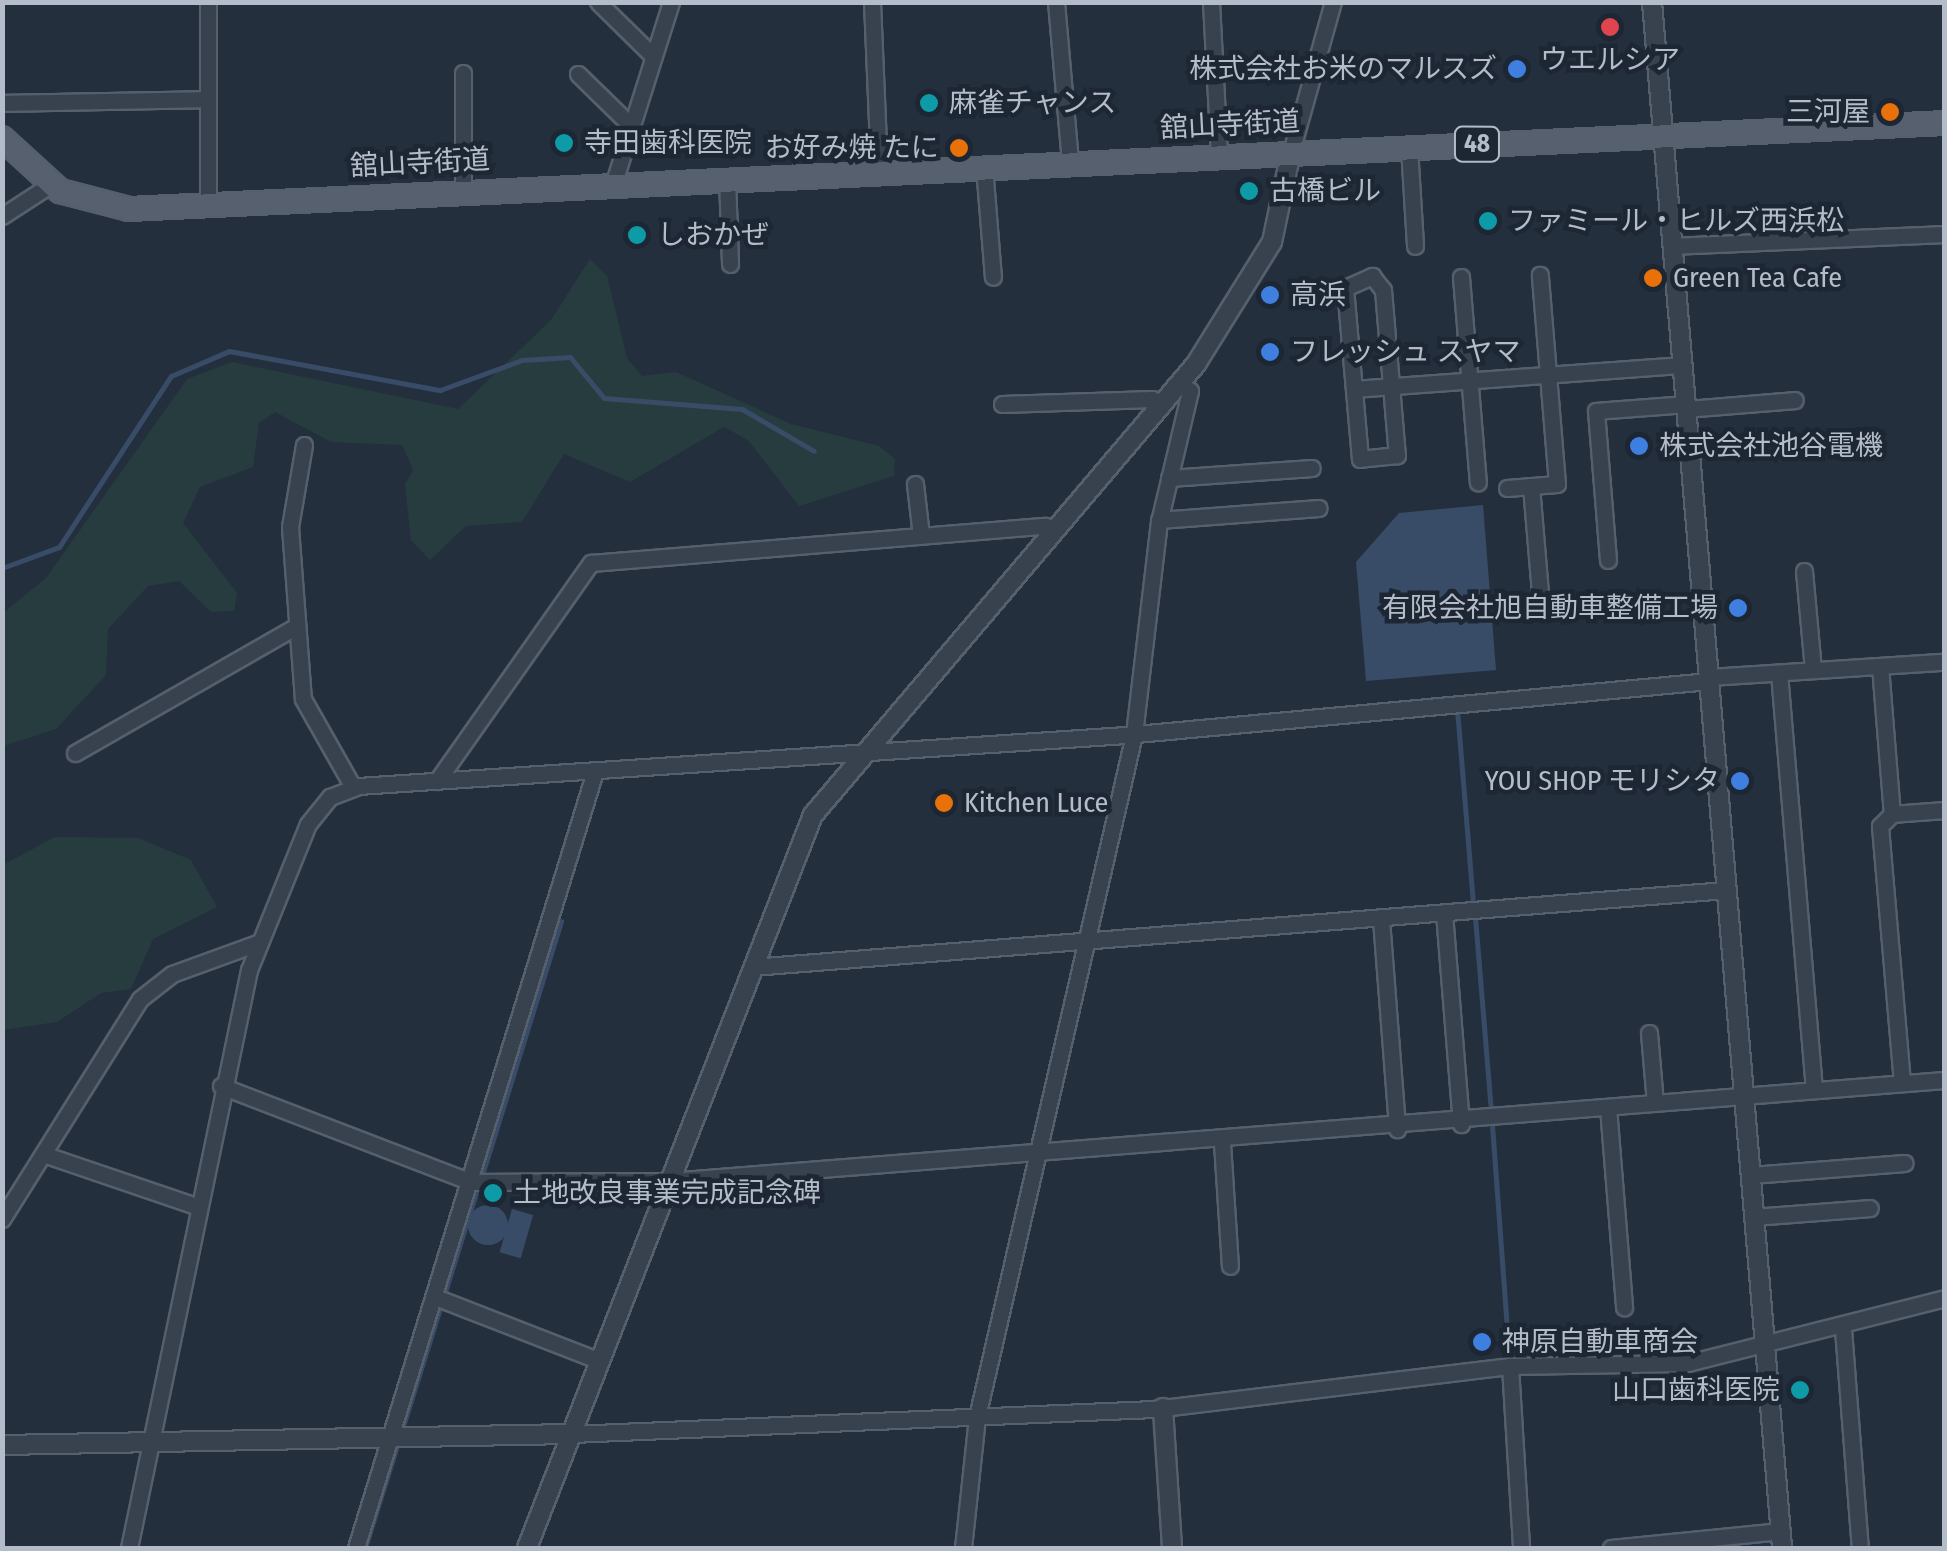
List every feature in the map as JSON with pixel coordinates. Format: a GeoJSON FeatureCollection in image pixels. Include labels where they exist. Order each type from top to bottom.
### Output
{"type":"FeatureCollection","features":[{"type":"Feature","properties":{"kind":"main road","name":"舘山寺街道"},"geometry":{"type":"LineString","coordinates":[[2,138],[50,185],[111,208],[1944,122]]}},
{"type":"Feature","properties":{"kind":"street"},"geometry":{"type":"LineString","coordinates":[[208,2],[208,205]]}},
{"type":"Feature","properties":{"kind":"street"},"geometry":{"type":"LineString","coordinates":[[598,2],[651,54]]}},
{"type":"Feature","properties":{"kind":"street"},"geometry":{"type":"LineString","coordinates":[[614,182],[628,124],[670,2]]}},
{"type":"Feature","properties":{"kind":"street"},"geometry":{"type":"LineString","coordinates":[[872,2],[879,170]]}},
{"type":"Feature","properties":{"kind":"street"},"geometry":{"type":"LineString","coordinates":[[1056,2],[1070,162]]}},
{"type":"Feature","properties":{"kind":"street"},"geometry":{"type":"LineString","coordinates":[[1212,2],[1219,155]]}},
{"type":"Feature","properties":{"kind":"street"},"geometry":{"type":"LineString","coordinates":[[527,1548],[812,815],[1181,384],[1272,242],[1291,152],[1334,2]]}},
{"type":"Feature","properties":{"kind":"street"},"geometry":{"type":"LineString","coordinates":[[1611,1548],[1781,1540],[1652,2]]}},
{"type":"Feature","properties":{"kind":"street"},"geometry":{"type":"LineString","coordinates":[[463,74],[463,190]]}},
{"type":"Feature","properties":{"kind":"street"},"geometry":{"type":"LineString","coordinates":[[578,74],[628,124]]}},
{"type":"Feature","properties":{"kind":"street"},"geometry":{"type":"LineString","coordinates":[[2,103],[208,100]]}},
{"type":"Feature","properties":{"kind":"street"},"geometry":{"type":"LineString","coordinates":[[1409,147],[1415,246]]}},
{"type":"Feature","properties":{"kind":"street"},"geometry":{"type":"LineString","coordinates":[[984,166],[992,277]]}},
{"type":"Feature","properties":{"kind":"street"},"geometry":{"type":"LineString","coordinates":[[727,177],[730,264]]}},
{"type":"Feature","properties":{"kind":"street"},"geometry":{"type":"LineString","coordinates":[[2,216],[50,185]]}},
{"type":"Feature","properties":{"kind":"street"},"geometry":{"type":"LineString","coordinates":[[1672,246],[1944,234]]}},
{"type":"Feature","properties":{"kind":"street"},"geometry":{"type":"LineString","coordinates":[[1507,488],[1557,484],[1540,275]]}},
{"type":"Feature","properties":{"kind":"street"},"geometry":{"type":"LineString","coordinates":[[1372,276],[1382,290],[1390,386],[1396,455],[1360,458],[1345,288],[1372,276]]}},
{"type":"Feature","properties":{"kind":"street"},"geometry":{"type":"LineString","coordinates":[[1461,277],[1478,482]]}},
{"type":"Feature","properties":{"kind":"street"},"geometry":{"type":"LineString","coordinates":[[1354,389],[1682,365]]}},
{"type":"Feature","properties":{"kind":"street"},"geometry":{"type":"LineString","coordinates":[[963,1548],[977,1417],[1043,1154],[1081,946],[1134,732],[1159,520],[1190,392],[1181,384]]}},
{"type":"Feature","properties":{"kind":"street"},"geometry":{"type":"LineString","coordinates":[[1002,404],[1152,399],[1161,407]]}},
{"type":"Feature","properties":{"kind":"street"},"geometry":{"type":"LineString","coordinates":[[1608,560],[1596,410],[1795,400]]}},
{"type":"Feature","properties":{"kind":"street"},"geometry":{"type":"LineString","coordinates":[[304,445],[290,526],[303,699],[353,788]]}},
{"type":"Feature","properties":{"kind":"street"},"geometry":{"type":"LineString","coordinates":[[1169,478],[1312,468]]}},
{"type":"Feature","properties":{"kind":"street"},"geometry":{"type":"LineString","coordinates":[[914,484],[921,536]]}},
{"type":"Feature","properties":{"kind":"street"},"geometry":{"type":"LineString","coordinates":[[1531,486],[1541,605]]}},
{"type":"Feature","properties":{"kind":"street"},"geometry":{"type":"LineString","coordinates":[[1159,520],[1319,508]]}},
{"type":"Feature","properties":{"kind":"street"},"geometry":{"type":"LineString","coordinates":[[437,781],[591,563],[921,536],[1052,533]]}},
{"type":"Feature","properties":{"kind":"street"},"geometry":{"type":"LineString","coordinates":[[1804,571],[1812,670]]}},
{"type":"Feature","properties":{"kind":"street"},"geometry":{"type":"LineString","coordinates":[[75,754],[298,626]]}},
{"type":"Feature","properties":{"kind":"street"},"geometry":{"type":"LineString","coordinates":[[129,1548],[154,1438],[193,1204],[257,943],[318,807],[353,788],[861,755],[1812,670],[1944,662]]}},
{"type":"Feature","properties":{"kind":"street"},"geometry":{"type":"LineString","coordinates":[[1880,666],[1892,814]]}},
{"type":"Feature","properties":{"kind":"street"},"geometry":{"type":"LineString","coordinates":[[1779,673],[1814,1090]]}},
{"type":"Feature","properties":{"kind":"street"},"geometry":{"type":"LineString","coordinates":[[356,1548],[595,772]]}},
{"type":"Feature","properties":{"kind":"street"},"geometry":{"type":"LineString","coordinates":[[1902,1083],[1880,826],[1892,814],[1944,810]]}},
{"type":"Feature","properties":{"kind":"street"},"geometry":{"type":"LineString","coordinates":[[752,968],[1081,946],[1727,890]]}},
{"type":"Feature","properties":{"kind":"street"},"geometry":{"type":"LineString","coordinates":[[1444,913],[1461,1124]]}},
{"type":"Feature","properties":{"kind":"street"},"geometry":{"type":"LineString","coordinates":[[1380,919],[1397,1129]]}},
{"type":"Feature","properties":{"kind":"street"},"geometry":{"type":"LineString","coordinates":[[2,1219],[140,999],[172,974],[257,943]]}},
{"type":"Feature","properties":{"kind":"street"},"geometry":{"type":"LineString","coordinates":[[1649,1033],[1655,1103]]}},
{"type":"Feature","properties":{"kind":"street"},"geometry":{"type":"LineString","coordinates":[[221,1086],[471,1182],[670,1182],[1461,1124],[1608,1107],[1944,1080]]}},
{"type":"Feature","properties":{"kind":"street"},"geometry":{"type":"LineString","coordinates":[[1608,1107],[1624,1307]]}},
{"type":"Feature","properties":{"kind":"street"},"geometry":{"type":"LineString","coordinates":[[1222,1142],[1230,1266]]}},
{"type":"Feature","properties":{"kind":"street"},"geometry":{"type":"LineString","coordinates":[[43,1154],[193,1204]]}},
{"type":"Feature","properties":{"kind":"street"},"geometry":{"type":"LineString","coordinates":[[1750,1175],[1904,1163]]}},
{"type":"Feature","properties":{"kind":"street"},"geometry":{"type":"LineString","coordinates":[[1754,1217],[1870,1208]]}},
{"type":"Feature","properties":{"kind":"street"},"geometry":{"type":"LineString","coordinates":[[435,1297],[600,1360]]}},
{"type":"Feature","properties":{"kind":"street"},"geometry":{"type":"LineString","coordinates":[[2,1446],[154,1438],[572,1434],[1163,1408],[1510,1366],[1688,1363],[1765,1349],[1944,1298]]}},
{"type":"Feature","properties":{"kind":"street"},"geometry":{"type":"LineString","coordinates":[[1843,1328],[1860,1548]]}},
{"type":"Feature","properties":{"kind":"street"},"geometry":{"type":"LineString","coordinates":[[1510,1366],[1521,1548]]}},
{"type":"Feature","properties":{"kind":"street"},"geometry":{"type":"LineString","coordinates":[[1163,1408],[1172,1548]]}},
{"type":"Feature","properties":{"kind":"green space"},"geometry":{"type":"Polygon","coordinates":[[[590,259],[607,276],[627,358],[642,376],[676,372],[791,424],[879,446],[895,459],[894,476],[799,506],[748,440],[724,427],[630,482],[564,454],[522,522],[466,526],[430,560],[411,540],[405,484],[413,470],[402,445],[331,442],[275,412],[259,423],[253,467],[200,487],[183,523],[237,593],[234,611],[211,612],[179,581],[148,586],[108,629],[106,675],[56,729],[3,746],[3,613],[46,578],[187,379],[232,362],[458,409],[551,320],[590,259]]]}},
{"type":"Feature","properties":{"kind":"green space"},"geometry":{"type":"Polygon","coordinates":[[[55,837],[138,838],[191,860],[217,907],[153,939],[131,989],[101,993],[57,1022],[3,1030],[3,865],[55,837]]]}},
{"type":"Feature","properties":{"kind":"water"},"geometry":{"type":"Polygon","coordinates":[[[1483,505],[1496,670],[1366,681],[1356,562],[1399,513],[1483,505]]]}},
{"type":"Feature","properties":{"kind":"water"},"geometry":{"type":"Polygon","coordinates":[[[488,1205],[502,1211],[508,1225],[502,1239],[488,1245],[474,1239],[468,1225],[474,1211],[488,1205]]]}},
{"type":"Feature","properties":{"kind":"water"},"geometry":{"type":"Polygon","coordinates":[[[512,1209],[533,1215],[521,1258],[500,1252],[512,1209]]]}},
{"type":"Feature","properties":{"kind":"waterway"},"geometry":{"type":"LineString","coordinates":[[2,568],[59,547],[171,376],[229,351],[440,390],[522,360],[570,357],[604,398],[742,409],[814,451]]}},
{"type":"Feature","properties":{"kind":"waterway"},"geometry":{"type":"LineString","coordinates":[[1457,709],[1473,904]]}},
{"type":"Feature","properties":{"kind":"waterway"},"geometry":{"type":"LineString","coordinates":[[1475,917],[1491,1113]]}},
{"type":"Feature","properties":{"kind":"waterway"},"geometry":{"type":"LineString","coordinates":[[482,1175],[561,921]]}},
{"type":"Feature","properties":{"kind":"waterway"},"geometry":{"type":"LineString","coordinates":[[1492,1125],[1509,1355]]}},
{"type":"Feature","properties":{"kind":"waterway"},"geometry":{"type":"LineString","coordinates":[[445,1292],[477,1189]]}},
{"type":"Feature","properties":{"kind":"waterway"},"geometry":{"type":"LineString","coordinates":[[404,1423],[440,1308]]}},
{"type":"Feature","properties":{"kind":"waterway"},"geometry":{"type":"LineString","coordinates":[[1154,1419],[1163,1548]]}},
{"type":"Feature","properties":{"kind":"waterway"},"geometry":{"type":"LineString","coordinates":[[365,1548],[397,1445]]}},
{"type":"Feature","properties":{"kind":"place","name":"ウエルシア"},"geometry":{"type":"Point","coordinates":[1610,27]}},
{"type":"Feature","properties":{"kind":"place","name":"株式会社お米のマルスズ"},"geometry":{"type":"Point","coordinates":[1517,69]}},
{"type":"Feature","properties":{"kind":"place","name":"麻雀チャンス"},"geometry":{"type":"Point","coordinates":[929,103]}},
{"type":"Feature","properties":{"kind":"place","name":"三河屋"},"geometry":{"type":"Point","coordinates":[1890,112]}},
{"type":"Feature","properties":{"kind":"place","name":"寺田歯科医院"},"geometry":{"type":"Point","coordinates":[564,143]}},
{"type":"Feature","properties":{"kind":"place","name":"お好み焼 たに"},"geometry":{"type":"Point","coordinates":[959,148]}},
{"type":"Feature","properties":{"kind":"place","name":"古橋ビル"},"geometry":{"type":"Point","coordinates":[1249,191]}},
{"type":"Feature","properties":{"kind":"place","name":"ファミール・ヒルズ西浜松"},"geometry":{"type":"Point","coordinates":[1488,221]}},
{"type":"Feature","properties":{"kind":"place","name":"しおかぜ"},"geometry":{"type":"Point","coordinates":[637,235]}},
{"type":"Feature","properties":{"kind":"place","name":"Green Tea Cafe"},"geometry":{"type":"Point","coordinates":[1653,278]}},
{"type":"Feature","properties":{"kind":"place","name":"高浜"},"geometry":{"type":"Point","coordinates":[1270,295]}},
{"type":"Feature","properties":{"kind":"place","name":"フレッシュ スヤマ"},"geometry":{"type":"Point","coordinates":[1270,352]}},
{"type":"Feature","properties":{"kind":"place","name":"株式会社池谷電機"},"geometry":{"type":"Point","coordinates":[1639,446]}},
{"type":"Feature","properties":{"kind":"place","name":"有限会社旭自動車整備工場"},"geometry":{"type":"Point","coordinates":[1738,608]}},
{"type":"Feature","properties":{"kind":"place","name":"YOU SHOP モリシタ"},"geometry":{"type":"Point","coordinates":[1740,781]}},
{"type":"Feature","properties":{"kind":"place","name":"Kitchen Luce"},"geometry":{"type":"Point","coordinates":[944,803]}},
{"type":"Feature","properties":{"kind":"place","name":"土地改良事業完成記念碑"},"geometry":{"type":"Point","coordinates":[493,1193]}},
{"type":"Feature","properties":{"kind":"place","name":"神原自動車商会"},"geometry":{"type":"Point","coordinates":[1482,1342]}},
{"type":"Feature","properties":{"kind":"place","name":"山口歯科医院"},"geometry":{"type":"Point","coordinates":[1800,1390]}}]}
